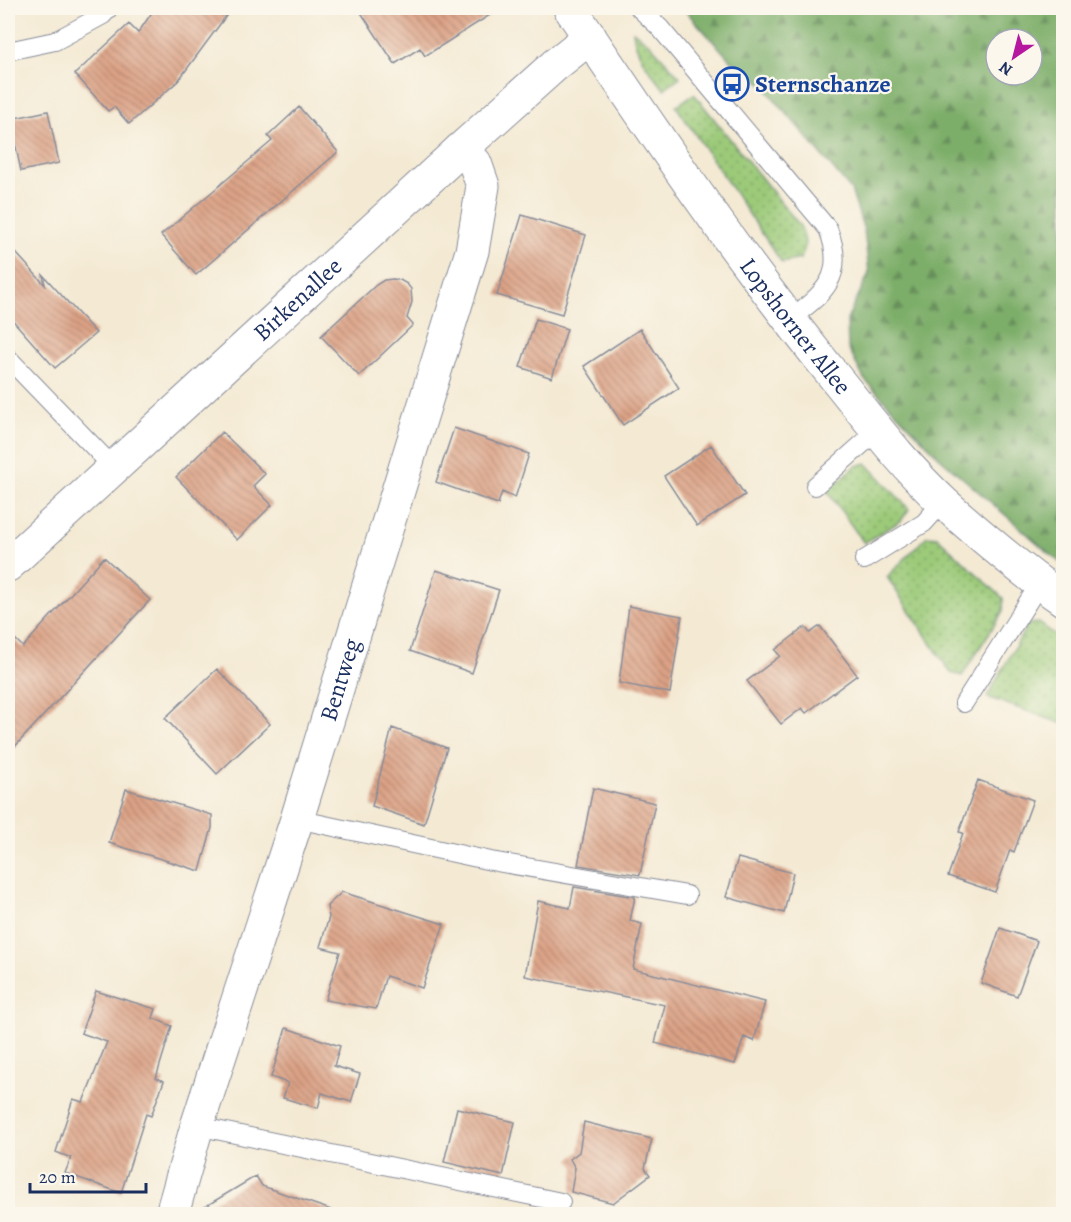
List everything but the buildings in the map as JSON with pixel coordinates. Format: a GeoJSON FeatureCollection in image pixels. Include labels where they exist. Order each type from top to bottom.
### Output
{"type":"FeatureCollection","features":[{"type":"Feature","properties":{"kind":"street","name":"Lopshorner Allee"},"geometry":{"type":"LineString","coordinates":[[578,16],[748,267],[878,430],[943,502],[1052,592]]}},
{"type":"Feature","properties":{"kind":"street","name":"Birkenallee"},"geometry":{"type":"LineString","coordinates":[[8,566],[555,64],[578,16]]}},
{"type":"Feature","properties":{"kind":"street","name":"Bentweg"},"geometry":{"type":"LineString","coordinates":[[172,1215],[197,1126],[297,819],[472,250],[483,186],[475,163],[460,150]]}},
{"type":"Feature","properties":{"kind":"lane"},"geometry":{"type":"LineString","coordinates":[[8,51],[56,41],[103,15],[110,8]]}},
{"type":"Feature","properties":{"kind":"lane"},"geometry":{"type":"LineString","coordinates":[[639,8],[660,28],[828,229],[835,245],[835,264],[829,284],[816,299],[788,320]]}},
{"type":"Feature","properties":{"kind":"lane"},"geometry":{"type":"LineString","coordinates":[[8,358],[114,467]]}},
{"type":"Feature","properties":{"kind":"lane"},"geometry":{"type":"LineString","coordinates":[[815,486],[878,430]]}},
{"type":"Feature","properties":{"kind":"lane"},"geometry":{"type":"LineString","coordinates":[[864,560],[924,523],[943,502]]}},
{"type":"Feature","properties":{"kind":"lane"},"geometry":{"type":"LineString","coordinates":[[964,703],[1052,592]]}},
{"type":"Feature","properties":{"kind":"lane"},"geometry":{"type":"LineString","coordinates":[[297,819],[490,861],[687,895]]}},
{"type":"Feature","properties":{"kind":"lane"},"geometry":{"type":"LineString","coordinates":[[197,1126],[561,1202]]}},
{"type":"Feature","properties":{"kind":"green space"},"geometry":{"type":"Polygon","coordinates":[[[683,8],[1063,8],[1063,565],[942,460],[864,379],[848,348],[847,320],[869,273],[864,230],[851,190],[750,70],[731,61],[683,8]]]}},
{"type":"Feature","properties":{"kind":"green space"},"geometry":{"type":"Polygon","coordinates":[[[633,31],[649,43],[680,77],[664,89],[640,55],[633,31]]]}},
{"type":"Feature","properties":{"kind":"green space"},"geometry":{"type":"Polygon","coordinates":[[[694,94],[800,226],[805,243],[800,259],[782,263],[676,106],[694,94]]]}},
{"type":"Feature","properties":{"kind":"green space"},"geometry":{"type":"Polygon","coordinates":[[[866,463],[909,509],[901,521],[864,543],[827,491],[856,466],[866,463]]]}},
{"type":"Feature","properties":{"kind":"green space"},"geometry":{"type":"Polygon","coordinates":[[[927,536],[937,537],[1003,598],[1003,611],[962,676],[951,673],[887,577],[927,536]]]}},
{"type":"Feature","properties":{"kind":"green space"},"geometry":{"type":"Polygon","coordinates":[[[1038,623],[1063,641],[1063,724],[987,697],[1028,624],[1038,623]]]}},
{"type":"Feature","properties":{"kind":"place","name":"Sternschanze"},"geometry":{"type":"Point","coordinates":[732,84]}}]}
